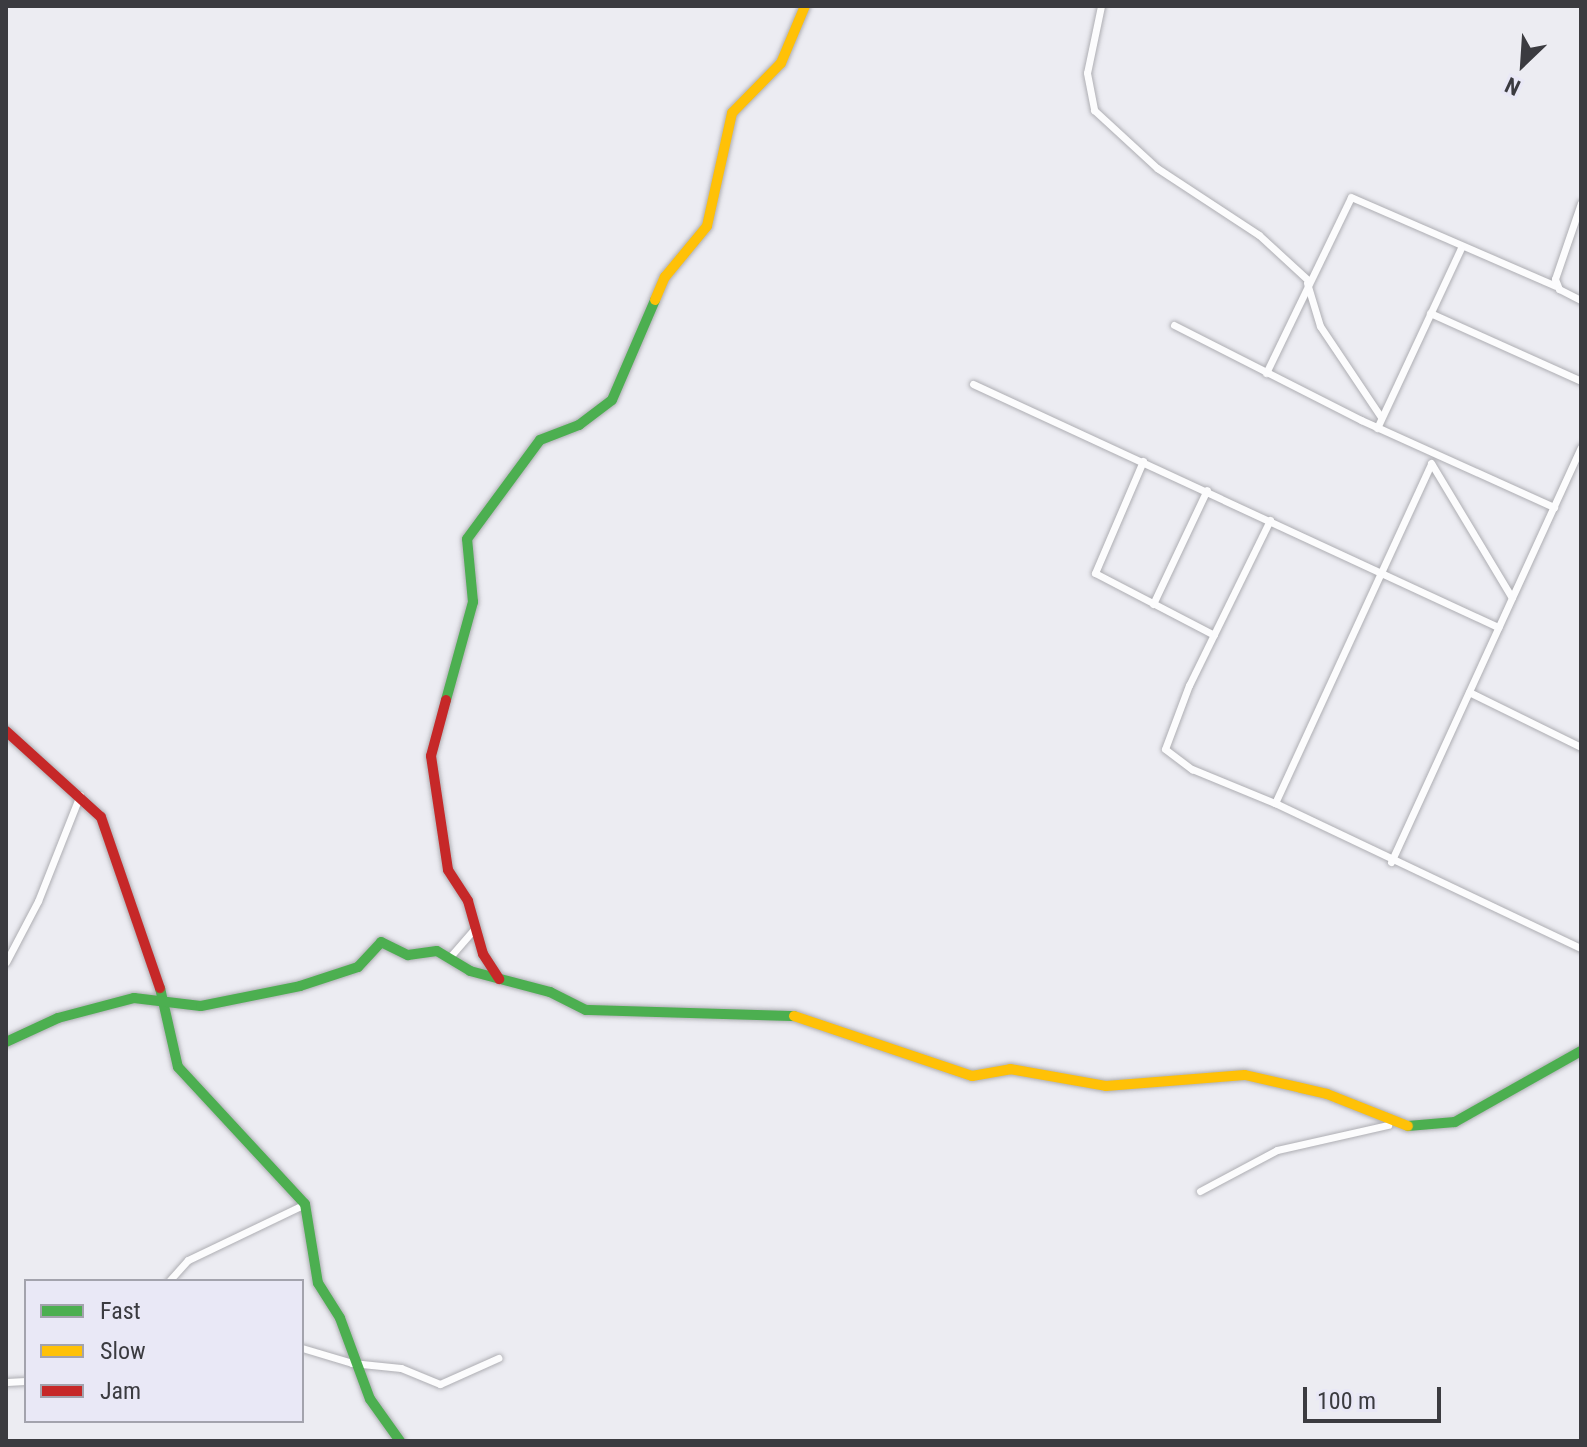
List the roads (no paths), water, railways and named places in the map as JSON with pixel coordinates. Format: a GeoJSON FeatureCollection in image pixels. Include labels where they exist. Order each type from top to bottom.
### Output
{"type":"FeatureCollection","features":[{"type":"Feature","properties":{"kind":"street"},"geometry":{"type":"LineString","coordinates":[[499,979],[475,928],[468,901],[448,870],[431,756],[473,602],[467,539],[540,440],[579,425],[612,400],[668,271],[707,226],[732,113],[781,63],[805,6]]}},
{"type":"Feature","properties":{"kind":"street"},"geometry":{"type":"LineString","coordinates":[[1101,6],[1087,73],[1094,110],[1157,168],[1259,235],[1308,282],[1320,326],[1381,417]]}},
{"type":"Feature","properties":{"kind":"street"},"geometry":{"type":"LineString","coordinates":[[1266,373],[1351,197],[1461,248],[1556,286],[1581,300]]}},
{"type":"Feature","properties":{"kind":"street"},"geometry":{"type":"LineString","coordinates":[[1556,286],[1581,203]]}},
{"type":"Feature","properties":{"kind":"street"},"geometry":{"type":"LineString","coordinates":[[1377,428],[1461,248]]}},
{"type":"Feature","properties":{"kind":"street"},"geometry":{"type":"LineString","coordinates":[[1430,313],[1581,381]]}},
{"type":"Feature","properties":{"kind":"street"},"geometry":{"type":"LineString","coordinates":[[1174,325],[1377,428],[1554,507]]}},
{"type":"Feature","properties":{"kind":"street"},"geometry":{"type":"LineString","coordinates":[[973,384],[1498,627]]}},
{"type":"Feature","properties":{"kind":"street"},"geometry":{"type":"LineString","coordinates":[[1391,862],[1581,448]]}},
{"type":"Feature","properties":{"kind":"street"},"geometry":{"type":"LineString","coordinates":[[1275,803],[1435,454]]}},
{"type":"Feature","properties":{"kind":"street"},"geometry":{"type":"LineString","coordinates":[[1143,461],[1095,573],[1214,635]]}},
{"type":"Feature","properties":{"kind":"street"},"geometry":{"type":"LineString","coordinates":[[1431,464],[1512,598]]}},
{"type":"Feature","properties":{"kind":"street"},"geometry":{"type":"LineString","coordinates":[[1153,604],[1207,490]]}},
{"type":"Feature","properties":{"kind":"street"},"geometry":{"type":"LineString","coordinates":[[1270,520],[1214,635],[1165,749],[1192,769],[1275,803],[1391,862],[1581,948]]}},
{"type":"Feature","properties":{"kind":"street"},"geometry":{"type":"LineString","coordinates":[[1469,692],[1581,747]]}},
{"type":"Feature","properties":{"kind":"street"},"geometry":{"type":"LineString","coordinates":[[6,731],[80,793],[107,830],[164,997],[169,1046],[192,1088],[276,1167],[305,1204],[318,1283],[340,1318],[352,1363],[400,1441]]}},
{"type":"Feature","properties":{"kind":"street"},"geometry":{"type":"LineString","coordinates":[[6,962],[38,901],[80,793]]}},
{"type":"Feature","properties":{"kind":"street"},"geometry":{"type":"LineString","coordinates":[[449,958],[475,928]]}},
{"type":"Feature","properties":{"kind":"street"},"geometry":{"type":"LineString","coordinates":[[6,1042],[58,1018],[134,998],[164,997],[201,1006],[300,986],[358,967],[378,943],[408,955],[434,949],[499,979],[550,992],[586,1010],[807,1016],[972,1076],[1010,1069],[1096,1086],[1260,1078],[1344,1100],[1390,1124]]}},
{"type":"Feature","properties":{"kind":"street"},"geometry":{"type":"LineString","coordinates":[[1200,1191],[1277,1150],[1390,1124],[1445,1126],[1581,1051]]}},
{"type":"Feature","properties":{"kind":"street"},"geometry":{"type":"LineString","coordinates":[[171,1279],[188,1260],[305,1204]]}},
{"type":"Feature","properties":{"kind":"street"},"geometry":{"type":"LineString","coordinates":[[304,1349],[352,1363],[401,1368],[440,1384],[498,1358]]}}]}
